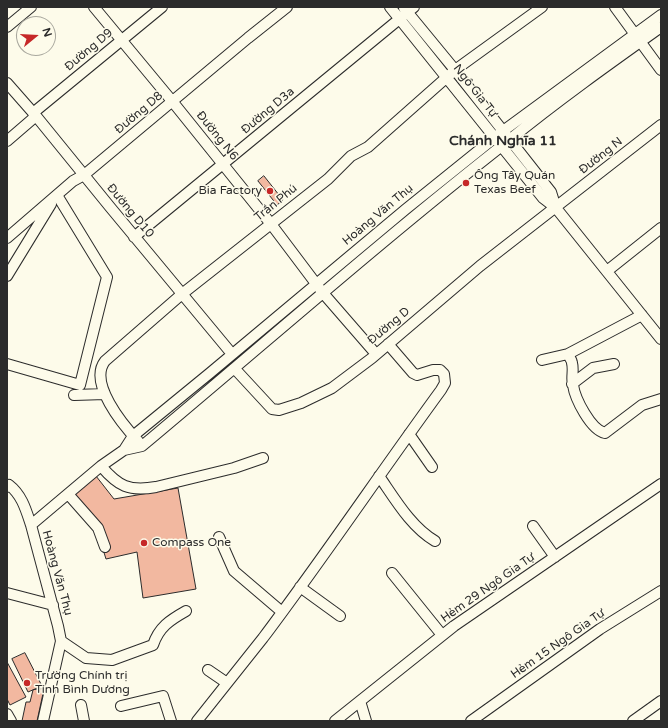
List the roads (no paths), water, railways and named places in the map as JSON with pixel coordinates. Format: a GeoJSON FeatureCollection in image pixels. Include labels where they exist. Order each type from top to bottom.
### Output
{"type":"FeatureCollection","features":[{"type":"Feature","properties":{"kind":"street"},"geometry":{"type":"LineString","coordinates":[[7,27],[31,7]]}},
{"type":"Feature","properties":{"kind":"street","name":"Đường N6"},"geometry":{"type":"LineString","coordinates":[[94,7],[271,224],[323,293],[376,354]]}},
{"type":"Feature","properties":{"kind":"street","name":"Đường D9"},"geometry":{"type":"LineString","coordinates":[[7,142],[35,115],[121,40],[162,7]]}},
{"type":"Feature","properties":{"kind":"street","name":"Đường D8"},"geometry":{"type":"LineString","coordinates":[[7,238],[57,195],[74,181],[84,176],[172,101],[287,7]]}},
{"type":"Feature","properties":{"kind":"street","name":"Ngô Gia Tự"},"geometry":{"type":"LineString","coordinates":[[390,7],[406,11],[551,192],[556,208]]}},
{"type":"Feature","properties":{"kind":"street","name":"Trần Phú"},"geometry":{"type":"LineString","coordinates":[[142,446],[119,417],[105,394],[100,378],[100,371],[103,362],[182,294],[328,179],[352,156],[368,147],[454,70],[542,7]]}},
{"type":"Feature","properties":{"kind":"street"},"geometry":{"type":"LineString","coordinates":[[615,7],[661,70]]}},
{"type":"Feature","properties":{"kind":"street","name":"Ngô Gia Tự"},"geometry":{"type":"LineString","coordinates":[[406,11],[447,77],[543,198],[556,208],[660,336]]}},
{"type":"Feature","properties":{"kind":"street","name":"Đường D3a"},"geometry":{"type":"LineString","coordinates":[[134,237],[223,165],[406,11]]}},
{"type":"Feature","properties":{"kind":"street","name":"Hoàng Văn Thụ"},"geometry":{"type":"LineString","coordinates":[[124,450],[133,436],[317,284],[406,208],[447,176],[498,142],[509,139],[559,102],[591,72],[637,37],[661,15]]}},
{"type":"Feature","properties":{"kind":"street","name":"Hoàng Văn Thụ"},"geometry":{"type":"LineString","coordinates":[[637,37],[661,27]]}},
{"type":"Feature","properties":{"kind":"street","name":"Hoàng Văn Thụ"},"geometry":{"type":"LineString","coordinates":[[43,721],[61,641],[53,605],[31,525],[101,466],[124,450],[142,446],[235,369],[323,293],[454,184],[498,142],[503,131],[552,94],[591,72]]}},
{"type":"Feature","properties":{"kind":"street","name":"Đường D10"},"geometry":{"type":"LineString","coordinates":[[7,83],[232,354]]}},
{"type":"Feature","properties":{"kind":"street"},"geometry":{"type":"LineString","coordinates":[[552,94],[559,102]]}},
{"type":"Feature","properties":{"kind":"street","name":"Đường N"},"geometry":{"type":"LineString","coordinates":[[556,208],[661,125]]}},
{"type":"Feature","properties":{"kind":"street"},"geometry":{"type":"LineString","coordinates":[[447,176],[454,184]]}},
{"type":"Feature","properties":{"kind":"street"},"geometry":{"type":"LineString","coordinates":[[7,276],[57,195],[107,277],[80,385],[7,364]]}},
{"type":"Feature","properties":{"kind":"street"},"geometry":{"type":"LineString","coordinates":[[406,208],[414,218]]}},
{"type":"Feature","properties":{"kind":"street","name":"Đường D"},"geometry":{"type":"LineString","coordinates":[[235,369],[272,409],[279,410],[301,403],[332,388],[376,354],[480,266],[556,208]]}},
{"type":"Feature","properties":{"kind":"street"},"geometry":{"type":"LineString","coordinates":[[607,271],[661,228]]}},
{"type":"Feature","properties":{"kind":"street"},"geometry":{"type":"LineString","coordinates":[[366,242],[374,250]]}},
{"type":"Feature","properties":{"kind":"street"},"geometry":{"type":"LineString","coordinates":[[542,360],[568,354],[642,315]]}},
{"type":"Feature","properties":{"kind":"street"},"geometry":{"type":"LineString","coordinates":[[264,328],[271,337]]}},
{"type":"Feature","properties":{"kind":"street"},"geometry":{"type":"LineString","coordinates":[[197,721],[282,612],[445,383],[444,374],[440,370],[433,370],[416,375],[413,373],[388,344]]}},
{"type":"Feature","properties":{"kind":"street"},"geometry":{"type":"LineString","coordinates":[[568,354],[573,363],[572,384],[578,400],[595,427],[600,432],[605,433],[642,406],[661,399]]}},
{"type":"Feature","properties":{"kind":"street"},"geometry":{"type":"LineString","coordinates":[[572,384],[593,368],[614,364]]}},
{"type":"Feature","properties":{"kind":"street"},"geometry":{"type":"LineString","coordinates":[[210,373],[218,382]]}},
{"type":"Feature","properties":{"kind":"street"},"geometry":{"type":"LineString","coordinates":[[74,395],[105,394]]}},
{"type":"Feature","properties":{"kind":"street"},"geometry":{"type":"LineString","coordinates":[[409,434],[432,467]]}},
{"type":"Feature","properties":{"kind":"street"},"geometry":{"type":"LineString","coordinates":[[101,466],[110,477],[118,483],[128,488],[143,489],[234,468],[263,458]]}},
{"type":"Feature","properties":{"kind":"street"},"geometry":{"type":"LineString","coordinates":[[379,476],[412,521],[435,541]]}},
{"type":"Feature","properties":{"kind":"street","name":"Hẻm 29 Ngô Gia Tự"},"geometry":{"type":"LineString","coordinates":[[335,721],[454,626],[661,484]]}},
{"type":"Feature","properties":{"kind":"street"},"geometry":{"type":"LineString","coordinates":[[8,485],[15,490],[24,505],[31,525]]}},
{"type":"Feature","properties":{"kind":"street"},"geometry":{"type":"LineString","coordinates":[[68,494],[98,528],[105,547]]}},
{"type":"Feature","properties":{"kind":"street"},"geometry":{"type":"LineString","coordinates":[[534,526],[555,557]]}},
{"type":"Feature","properties":{"kind":"street"},"geometry":{"type":"LineString","coordinates":[[219,537],[234,571],[282,612]]}},
{"type":"Feature","properties":{"kind":"street"},"geometry":{"type":"LineString","coordinates":[[392,573],[442,635]]}},
{"type":"Feature","properties":{"kind":"street"},"geometry":{"type":"LineString","coordinates":[[300,586],[340,616]]}},
{"type":"Feature","properties":{"kind":"street","name":"Hẻm 15 Ngô Gia Tự"},"geometry":{"type":"LineString","coordinates":[[471,721],[600,629],[661,590]]}},
{"type":"Feature","properties":{"kind":"street"},"geometry":{"type":"LineString","coordinates":[[7,593],[53,605]]}},
{"type":"Feature","properties":{"kind":"street"},"geometry":{"type":"LineString","coordinates":[[61,641],[86,658],[112,660],[153,645],[156,635],[169,621],[186,611]]}},
{"type":"Feature","properties":{"kind":"street"},"geometry":{"type":"LineString","coordinates":[[208,670],[227,684]]}},
{"type":"Feature","properties":{"kind":"street"},"geometry":{"type":"LineString","coordinates":[[121,706],[163,696],[171,721]]}},
{"type":"Feature","properties":{"kind":"street"},"geometry":{"type":"LineString","coordinates":[[360,701],[366,721]]}},
{"type":"Feature","properties":{"kind":"street"},"geometry":{"type":"LineString","coordinates":[[633,721],[661,701]]}},
{"type":"Feature","properties":{"kind":"street"},"geometry":{"type":"LineString","coordinates":[[81,704],[84,721]]}},
{"type":"Feature","properties":{"kind":"street"},"geometry":{"type":"LineString","coordinates":[[7,714],[11,721]]}},
{"type":"Feature","properties":{"kind":"place","name":"Ông Tây Quán Texas Beef"},"geometry":{"type":"Point","coordinates":[466,183]}},
{"type":"Feature","properties":{"kind":"place","name":"Bia Factory"},"geometry":{"type":"Point","coordinates":[270,191]}},
{"type":"Feature","properties":{"kind":"place","name":"Compass One"},"geometry":{"type":"Point","coordinates":[144,543]}},
{"type":"Feature","properties":{"kind":"place","name":"Trường Chính trị Tỉnh Bình Dương"},"geometry":{"type":"Point","coordinates":[27,683]}},
{"type":"Feature","properties":{"kind":"district","name":"Chánh Nghĩa 11"},"geometry":{"type":"Point","coordinates":[503,141]}}]}
